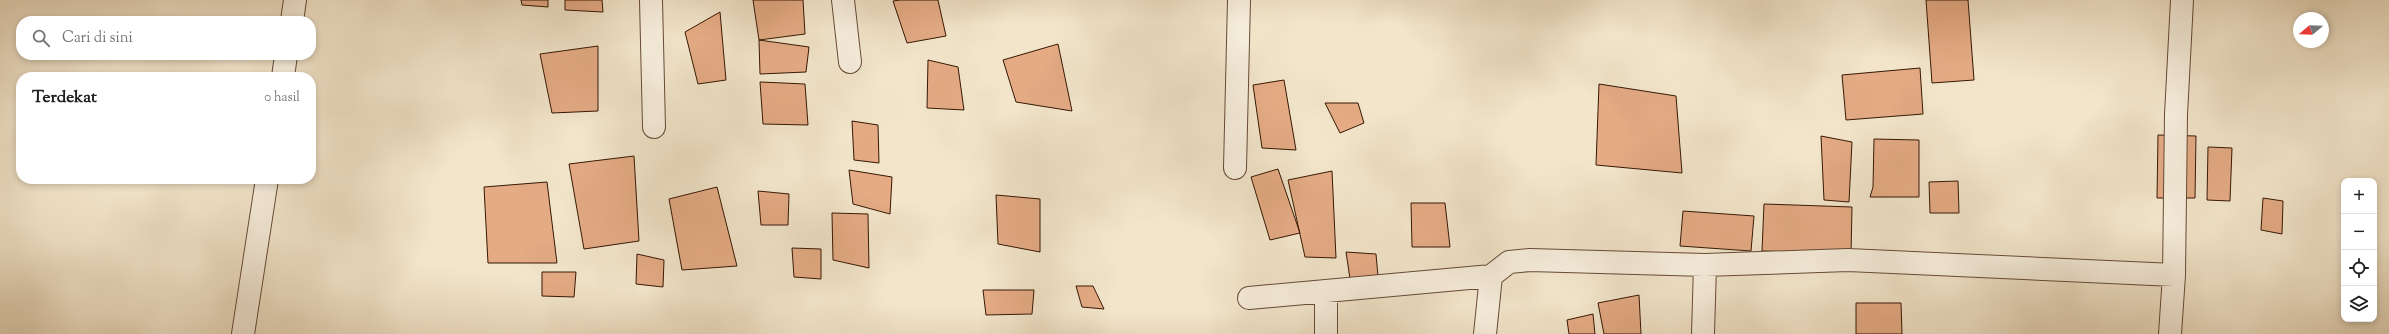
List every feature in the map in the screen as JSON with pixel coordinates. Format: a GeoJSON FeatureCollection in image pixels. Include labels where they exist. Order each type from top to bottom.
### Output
{"type":"FeatureCollection","features":[{"type":"Feature","properties":{"kind":"street"},"geometry":{"type":"LineString","coordinates":[[293,16],[295,0]]}},
{"type":"Feature","properties":{"kind":"street"},"geometry":{"type":"LineString","coordinates":[[651,0],[654,127]]}},
{"type":"Feature","properties":{"kind":"street"},"geometry":{"type":"LineString","coordinates":[[843,0],[850,62]]}},
{"type":"Feature","properties":{"kind":"street"},"geometry":{"type":"LineString","coordinates":[[1235,168],[1239,0]]}},
{"type":"Feature","properties":{"kind":"street"},"geometry":{"type":"LineString","coordinates":[[2170,334],[2174,275],[2176,114],[2182,0]]}},
{"type":"Feature","properties":{"kind":"street"},"geometry":{"type":"LineString","coordinates":[[284,72],[285,60]]}},
{"type":"Feature","properties":{"kind":"street"},"geometry":{"type":"LineString","coordinates":[[243,334],[266,184]]}},
{"type":"Feature","properties":{"kind":"street"},"geometry":{"type":"LineString","coordinates":[[1249,298],[1491,276],[1509,262],[1530,260],[1705,264],[1848,260],[2174,275]]}},
{"type":"Feature","properties":{"kind":"street"},"geometry":{"type":"LineString","coordinates":[[1703,334],[1705,264]]}},
{"type":"Feature","properties":{"kind":"street"},"geometry":{"type":"LineString","coordinates":[[1485,334],[1491,276]]}},
{"type":"Feature","properties":{"kind":"street"},"geometry":{"type":"LineString","coordinates":[[1326,291],[1326,334]]}},
{"type":"Feature","properties":{"kind":"building"},"geometry":{"type":"Polygon","coordinates":[[[521,0],[548,0],[548,7],[522,5],[521,0]]]}},
{"type":"Feature","properties":{"kind":"building"},"geometry":{"type":"Polygon","coordinates":[[[565,0],[602,0],[603,12],[565,10],[565,0]]]}},
{"type":"Feature","properties":{"kind":"building"},"geometry":{"type":"Polygon","coordinates":[[[753,0],[803,0],[805,34],[759,40],[753,0]]]}},
{"type":"Feature","properties":{"kind":"building"},"geometry":{"type":"Polygon","coordinates":[[[938,0],[946,36],[907,43],[893,1],[938,0]]]}},
{"type":"Feature","properties":{"kind":"building"},"geometry":{"type":"Polygon","coordinates":[[[1926,0],[1968,0],[1974,80],[1932,83],[1926,0]]]}},
{"type":"Feature","properties":{"kind":"building"},"geometry":{"type":"Polygon","coordinates":[[[720,12],[726,80],[698,84],[685,32],[720,12]]]}},
{"type":"Feature","properties":{"kind":"building"},"geometry":{"type":"Polygon","coordinates":[[[759,40],[809,47],[806,72],[760,74],[759,40]]]}},
{"type":"Feature","properties":{"kind":"building"},"geometry":{"type":"Polygon","coordinates":[[[1058,44],[1072,111],[1016,102],[1003,60],[1058,44]]]}},
{"type":"Feature","properties":{"kind":"building"},"geometry":{"type":"Polygon","coordinates":[[[598,46],[598,111],[552,113],[540,54],[598,46]]]}},
{"type":"Feature","properties":{"kind":"building"},"geometry":{"type":"Polygon","coordinates":[[[928,60],[958,67],[964,110],[927,108],[928,60]]]}},
{"type":"Feature","properties":{"kind":"building"},"geometry":{"type":"Polygon","coordinates":[[[1920,68],[1923,114],[1846,120],[1842,75],[1920,68]]]}},
{"type":"Feature","properties":{"kind":"building"},"geometry":{"type":"Polygon","coordinates":[[[1284,80],[1296,150],[1262,148],[1253,85],[1284,80]]]}},
{"type":"Feature","properties":{"kind":"building"},"geometry":{"type":"Polygon","coordinates":[[[760,82],[805,84],[808,125],[763,124],[760,82]]]}},
{"type":"Feature","properties":{"kind":"building"},"geometry":{"type":"Polygon","coordinates":[[[1599,84],[1676,96],[1682,173],[1596,165],[1599,84]]]}},
{"type":"Feature","properties":{"kind":"building"},"geometry":{"type":"Polygon","coordinates":[[[1325,103],[1358,103],[1364,123],[1340,133],[1325,103]]]}},
{"type":"Feature","properties":{"kind":"building"},"geometry":{"type":"Polygon","coordinates":[[[852,121],[878,125],[879,163],[854,160],[852,121]]]}},
{"type":"Feature","properties":{"kind":"building"},"geometry":{"type":"Polygon","coordinates":[[[2158,135],[2196,136],[2195,198],[2157,198],[2158,135]]]}},
{"type":"Feature","properties":{"kind":"building"},"geometry":{"type":"Polygon","coordinates":[[[1821,136],[1852,142],[1849,202],[1824,200],[1821,136]]]}},
{"type":"Feature","properties":{"kind":"building"},"geometry":{"type":"Polygon","coordinates":[[[1874,139],[1919,140],[1919,197],[1870,197],[1873,187],[1874,139]]]}},
{"type":"Feature","properties":{"kind":"building"},"geometry":{"type":"Polygon","coordinates":[[[2208,147],[2232,148],[2230,201],[2207,200],[2208,147]]]}},
{"type":"Feature","properties":{"kind":"building"},"geometry":{"type":"Polygon","coordinates":[[[634,156],[639,241],[584,249],[569,164],[634,156]]]}},
{"type":"Feature","properties":{"kind":"building"},"geometry":{"type":"Polygon","coordinates":[[[1278,169],[1300,233],[1270,240],[1251,177],[1278,169]]]}},
{"type":"Feature","properties":{"kind":"building"},"geometry":{"type":"Polygon","coordinates":[[[849,170],[892,177],[890,214],[853,204],[849,170]]]}},
{"type":"Feature","properties":{"kind":"building"},"geometry":{"type":"Polygon","coordinates":[[[1332,171],[1336,258],[1305,257],[1288,180],[1332,171]]]}},
{"type":"Feature","properties":{"kind":"building"},"geometry":{"type":"Polygon","coordinates":[[[1958,181],[1959,213],[1930,213],[1929,182],[1958,181]]]}},
{"type":"Feature","properties":{"kind":"building"},"geometry":{"type":"Polygon","coordinates":[[[547,182],[557,263],[488,263],[484,187],[547,182]]]}},
{"type":"Feature","properties":{"kind":"building"},"geometry":{"type":"Polygon","coordinates":[[[717,187],[737,266],[682,270],[669,199],[717,187]]]}},
{"type":"Feature","properties":{"kind":"building"},"geometry":{"type":"Polygon","coordinates":[[[758,191],[789,194],[788,225],[761,225],[758,191]]]}},
{"type":"Feature","properties":{"kind":"building"},"geometry":{"type":"Polygon","coordinates":[[[996,195],[1040,199],[1040,252],[998,244],[996,195]]]}},
{"type":"Feature","properties":{"kind":"building"},"geometry":{"type":"Polygon","coordinates":[[[2263,198],[2283,201],[2282,234],[2261,230],[2263,198]]]}},
{"type":"Feature","properties":{"kind":"building"},"geometry":{"type":"Polygon","coordinates":[[[1411,203],[1445,203],[1450,247],[1412,247],[1411,203]]]}},
{"type":"Feature","properties":{"kind":"building"},"geometry":{"type":"Polygon","coordinates":[[[1764,204],[1852,207],[1851,254],[1762,251],[1764,204]]]}},
{"type":"Feature","properties":{"kind":"building"},"geometry":{"type":"Polygon","coordinates":[[[1683,211],[1754,216],[1751,251],[1680,246],[1683,211]]]}},
{"type":"Feature","properties":{"kind":"building"},"geometry":{"type":"Polygon","coordinates":[[[832,213],[868,214],[869,268],[833,260],[832,213]]]}},
{"type":"Feature","properties":{"kind":"building"},"geometry":{"type":"Polygon","coordinates":[[[792,248],[821,249],[821,279],[794,277],[792,248]]]}},
{"type":"Feature","properties":{"kind":"building"},"geometry":{"type":"Polygon","coordinates":[[[1346,252],[1376,254],[1378,276],[1350,279],[1346,252]]]}},
{"type":"Feature","properties":{"kind":"building"},"geometry":{"type":"Polygon","coordinates":[[[637,254],[664,260],[663,287],[636,284],[637,254]]]}},
{"type":"Feature","properties":{"kind":"building"},"geometry":{"type":"Polygon","coordinates":[[[542,272],[576,272],[574,297],[542,296],[542,272]]]}},
{"type":"Feature","properties":{"kind":"building"},"geometry":{"type":"Polygon","coordinates":[[[1076,286],[1093,286],[1104,309],[1082,307],[1076,286]]]}},
{"type":"Feature","properties":{"kind":"building"},"geometry":{"type":"Polygon","coordinates":[[[983,290],[1034,290],[1032,314],[986,315],[983,290]]]}},
{"type":"Feature","properties":{"kind":"building"},"geometry":{"type":"Polygon","coordinates":[[[1639,295],[1641,334],[1604,334],[1598,303],[1639,295]]]}},
{"type":"Feature","properties":{"kind":"building"},"geometry":{"type":"Polygon","coordinates":[[[1856,303],[1901,303],[1902,334],[1856,334],[1856,303]]]}},
{"type":"Feature","properties":{"kind":"building"},"geometry":{"type":"Polygon","coordinates":[[[1593,314],[1595,334],[1569,334],[1567,320],[1593,314]]]}}]}
